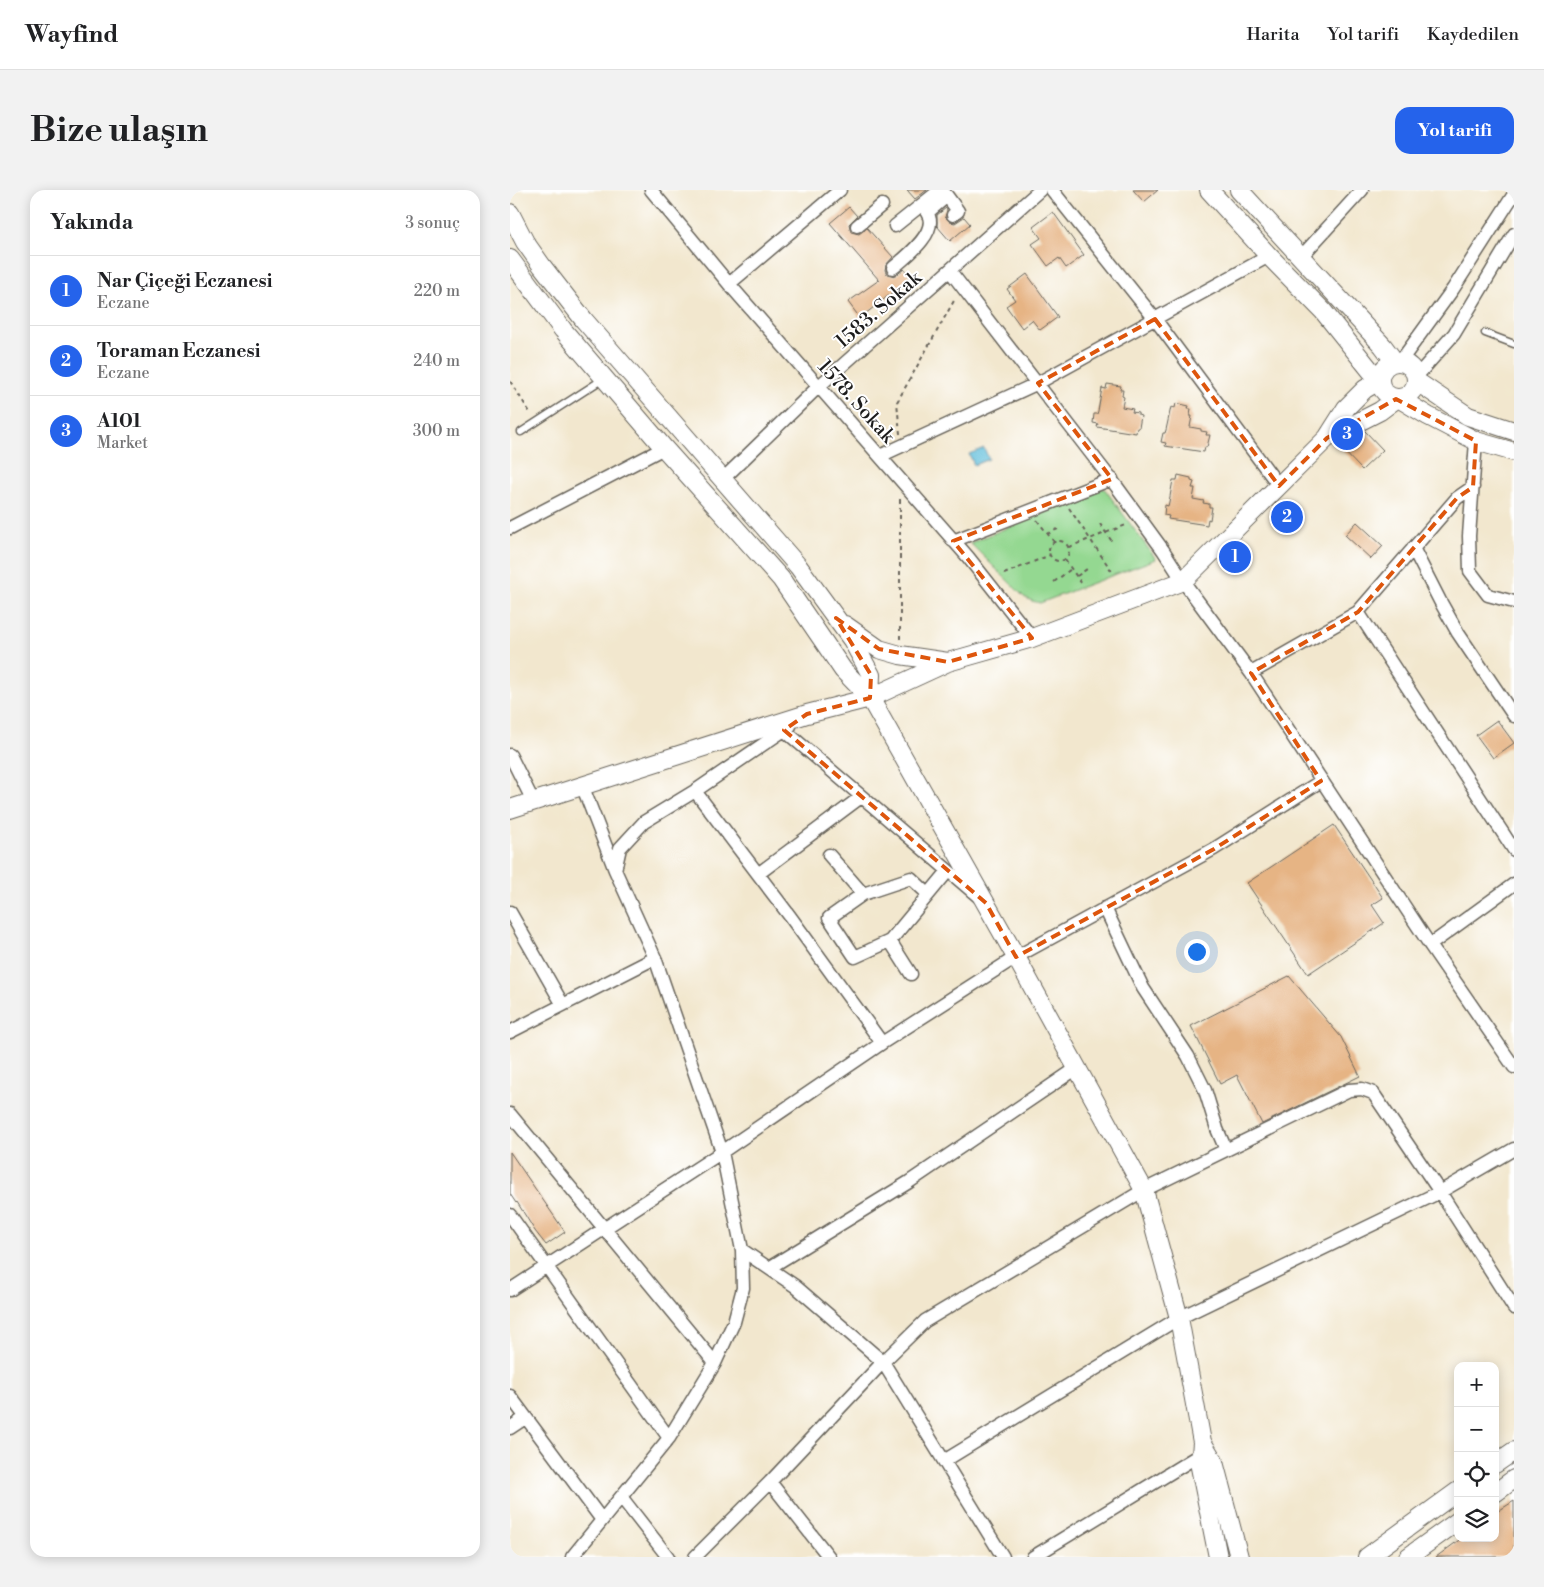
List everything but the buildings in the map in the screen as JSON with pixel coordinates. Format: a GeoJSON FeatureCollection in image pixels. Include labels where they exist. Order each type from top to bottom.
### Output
{"type":"FeatureCollection","features":[{"type":"Feature","properties":{"kind":"street"},"geometry":{"type":"LineString","coordinates":[[729,284],[840,190]]}},
{"type":"Feature","properties":{"kind":"street","name":"1583. Sokak"},"geometry":{"type":"LineString","coordinates":[[722,480],[818,387],[1040,190]]}},
{"type":"Feature","properties":{"kind":"street"},"geometry":{"type":"LineString","coordinates":[[1052,190],[1155,319],[1279,486]]}},
{"type":"Feature","properties":{"kind":"street"},"geometry":{"type":"LineString","coordinates":[[1209,190],[1269,256],[1323,311],[1388,390],[1428,416],[1476,441],[1514,452]]}},
{"type":"Feature","properties":{"kind":"street"},"geometry":{"type":"LineString","coordinates":[[1238,190],[1383,346],[1408,370],[1468,416],[1514,432]]}},
{"type":"Feature","properties":{"kind":"street"},"geometry":{"type":"LineString","coordinates":[[1300,258],[1362,190]]}},
{"type":"Feature","properties":{"kind":"street","name":"1578. Sokak"},"geometry":{"type":"LineString","coordinates":[[656,192],[729,284],[900,479],[1008,606],[1032,638]]}},
{"type":"Feature","properties":{"kind":"street"},"geometry":{"type":"LineString","coordinates":[[942,192],[958,210],[953,215]]}},
{"type":"Feature","properties":{"kind":"street"},"geometry":{"type":"LineString","coordinates":[[895,226],[942,192]]}},
{"type":"Feature","properties":{"kind":"street"},"geometry":{"type":"LineString","coordinates":[[893,268],[918,247],[930,226],[930,217],[927,213],[942,192]]}},
{"type":"Feature","properties":{"kind":"street"},"geometry":{"type":"LineString","coordinates":[[510,809],[807,714],[870,698],[948,662],[1032,638],[1183,581],[1327,438],[1346,408],[1365,389],[1411,393],[1408,370],[1453,289],[1514,194]]}},
{"type":"Feature","properties":{"kind":"street"},"geometry":{"type":"LineString","coordinates":[[857,226],[882,205]]}},
{"type":"Feature","properties":{"kind":"street"},"geometry":{"type":"LineString","coordinates":[[510,213],[525,242],[584,320],[798,566],[852,640],[871,675],[870,698]]}},
{"type":"Feature","properties":{"kind":"street"},"geometry":{"type":"LineString","coordinates":[[1327,438],[1380,411],[1388,390],[1383,368],[1408,370],[1454,334],[1514,234]]}},
{"type":"Feature","properties":{"kind":"street"},"geometry":{"type":"LineString","coordinates":[[880,456],[1038,383],[1269,256]]}},
{"type":"Feature","properties":{"kind":"street"},"geometry":{"type":"LineString","coordinates":[[510,259],[564,330],[604,378],[781,579],[843,670],[870,698],[1078,1068],[1144,1190],[1179,1318],[1202,1448],[1200,1467],[1218,1557]]}},
{"type":"Feature","properties":{"kind":"street"},"geometry":{"type":"LineString","coordinates":[[950,271],[1112,479],[1183,581],[1251,673],[1430,945],[1514,1067]]}},
{"type":"Feature","properties":{"kind":"street"},"geometry":{"type":"LineString","coordinates":[[1476,441],[1469,536],[1470,571],[1488,595],[1514,602]]}},
{"type":"Feature","properties":{"kind":"street"},"geometry":{"type":"LineString","coordinates":[[510,528],[664,448]]}},
{"type":"Feature","properties":{"kind":"street"},"geometry":{"type":"LineString","coordinates":[[953,541],[1112,479]]}},
{"type":"Feature","properties":{"kind":"street"},"geometry":{"type":"LineString","coordinates":[[1251,673],[1358,612],[1457,498],[1473,487]]}},
{"type":"Feature","properties":{"kind":"street"},"geometry":{"type":"LineString","coordinates":[[1413,548],[1458,632],[1514,716]]}},
{"type":"Feature","properties":{"kind":"street"},"geometry":{"type":"LineString","coordinates":[[1358,612],[1514,850]]}},
{"type":"Feature","properties":{"kind":"street"},"geometry":{"type":"LineString","coordinates":[[836,618],[879,649],[900,655],[948,662]]}},
{"type":"Feature","properties":{"kind":"street"},"geometry":{"type":"LineString","coordinates":[[615,870],[620,848],[644,822],[696,791],[807,714]]}},
{"type":"Feature","properties":{"kind":"street"},"geometry":{"type":"LineString","coordinates":[[784,730],[986,903]]}},
{"type":"Feature","properties":{"kind":"street"},"geometry":{"type":"LineString","coordinates":[[510,755],[533,801]]}},
{"type":"Feature","properties":{"kind":"street"},"geometry":{"type":"LineString","coordinates":[[510,1290],[722,1152],[882,1043],[1016,956],[1214,849],[1321,781]]}},
{"type":"Feature","properties":{"kind":"street"},"geometry":{"type":"LineString","coordinates":[[572,1557],[669,1438],[715,1363],[734,1322],[743,1288],[742,1250],[722,1152],[655,958],[615,870],[582,785]]}},
{"type":"Feature","properties":{"kind":"street"},"geometry":{"type":"LineString","coordinates":[[696,791],[882,1043]]}},
{"type":"Feature","properties":{"kind":"street"},"geometry":{"type":"LineString","coordinates":[[758,874],[861,797]]}},
{"type":"Feature","properties":{"kind":"street"},"geometry":{"type":"LineString","coordinates":[[829,855],[864,894]]}},
{"type":"Feature","properties":{"kind":"street"},"geometry":{"type":"LineString","coordinates":[[928,894],[912,878],[864,894],[829,918],[855,957],[890,941],[948,871]]}},
{"type":"Feature","properties":{"kind":"street"},"geometry":{"type":"LineString","coordinates":[[1430,945],[1514,884]]}},
{"type":"Feature","properties":{"kind":"street"},"geometry":{"type":"LineString","coordinates":[[1105,908],[1143,988],[1188,1056],[1205,1090],[1226,1150]]}},
{"type":"Feature","properties":{"kind":"street"},"geometry":{"type":"LineString","coordinates":[[510,912],[563,1005]]}},
{"type":"Feature","properties":{"kind":"street"},"geometry":{"type":"LineString","coordinates":[[890,941],[911,974]]}},
{"type":"Feature","properties":{"kind":"street"},"geometry":{"type":"LineString","coordinates":[[510,1032],[655,958]]}},
{"type":"Feature","properties":{"kind":"street"},"geometry":{"type":"LineString","coordinates":[[769,1268],[909,1182],[1078,1068]]}},
{"type":"Feature","properties":{"kind":"street"},"geometry":{"type":"LineString","coordinates":[[695,1557],[925,1321],[1144,1190],[1349,1090],[1362,1089],[1374,1093],[1514,1308]]}},
{"type":"Feature","properties":{"kind":"street"},"geometry":{"type":"LineString","coordinates":[[510,1114],[715,1363]]}},
{"type":"Feature","properties":{"kind":"street"},"geometry":{"type":"LineString","coordinates":[[944,1461],[1179,1318],[1440,1192],[1514,1149]]}},
{"type":"Feature","properties":{"kind":"street"},"geometry":{"type":"LineString","coordinates":[[510,1214],[669,1438]]}},
{"type":"Feature","properties":{"kind":"street"},"geometry":{"type":"LineString","coordinates":[[742,1250],[795,1286],[883,1362],[1003,1557]]}},
{"type":"Feature","properties":{"kind":"street"},"geometry":{"type":"LineString","coordinates":[[510,1396],[602,1520]]}},
{"type":"Feature","properties":{"kind":"street"},"geometry":{"type":"LineString","coordinates":[[510,1428],[525,1418]]}},
{"type":"Feature","properties":{"kind":"street"},"geometry":{"type":"LineString","coordinates":[[1033,1557],[1202,1448]]}},
{"type":"Feature","properties":{"kind":"street"},"geometry":{"type":"LineString","coordinates":[[1202,1448],[1214,1462],[1239,1557]]}},
{"type":"Feature","properties":{"kind":"street"},"geometry":{"type":"LineString","coordinates":[[1499,1461],[1514,1451]]}},
{"type":"Feature","properties":{"kind":"street"},"geometry":{"type":"LineString","coordinates":[[1499,1490],[1514,1479]]}},
{"type":"Feature","properties":{"kind":"street"},"geometry":{"type":"LineString","coordinates":[[770,1482],[829,1557]]}},
{"type":"Feature","properties":{"kind":"street"},"geometry":{"type":"LineString","coordinates":[[1367,1557],[1454,1494]]}},
{"type":"Feature","properties":{"kind":"street"},"geometry":{"type":"LineString","coordinates":[[622,1498],[668,1557]]}},
{"type":"Feature","properties":{"kind":"street"},"geometry":{"type":"LineString","coordinates":[[1408,1557],[1454,1524]]}},
{"type":"Feature","properties":{"kind":"lane"},"geometry":{"type":"LineString","coordinates":[[1485,333],[1514,344]]}},
{"type":"Feature","properties":{"kind":"lane"},"geometry":{"type":"LineString","coordinates":[[521,432],[604,378]]}},
{"type":"Feature","properties":{"kind":"path"},"geometry":{"type":"LineString","coordinates":[[902,446],[897,402],[962,287]]}},
{"type":"Feature","properties":{"kind":"path"},"geometry":{"type":"LineString","coordinates":[[510,381],[536,422]]}},
{"type":"Feature","properties":{"kind":"path"},"geometry":{"type":"LineString","coordinates":[[900,479],[900,655]]}},
{"type":"Feature","properties":{"kind":"path"},"geometry":{"type":"LineString","coordinates":[[1067,506],[1113,573]]}},
{"type":"Feature","properties":{"kind":"path"},"geometry":{"type":"LineString","coordinates":[[1036,519],[1054,542]]}},
{"type":"Feature","properties":{"kind":"path"},"geometry":{"type":"LineString","coordinates":[[1100,524],[1113,543]]}},
{"type":"Feature","properties":{"kind":"path"},"geometry":{"type":"LineString","coordinates":[[1069,547],[1126,525]]}},
{"type":"Feature","properties":{"kind":"path"},"geometry":{"type":"LineString","coordinates":[[1047,534],[1058,528]]}},
{"type":"Feature","properties":{"kind":"path"},"geometry":{"type":"LineString","coordinates":[[1054,542],[1066,542],[1070,552],[1065,560],[1056,562],[1050,555],[1049,548],[1054,542]]}},
{"type":"Feature","properties":{"kind":"path"},"geometry":{"type":"LineString","coordinates":[[1004,574],[1050,555]]}},
{"type":"Feature","properties":{"kind":"path"},"geometry":{"type":"LineString","coordinates":[[1065,560],[1082,584]]}},
{"type":"Feature","properties":{"kind":"path"},"geometry":{"type":"LineString","coordinates":[[1054,582],[1071,569]]}},
{"type":"Feature","properties":{"kind":"path"},"geometry":{"type":"LineString","coordinates":[[1076,576],[1087,569]]}},
{"type":"Feature","properties":{"kind":"highlighted area"},"geometry":{"type":"Polygon","coordinates":[[[1155,319],[1279,486],[1327,438],[1396,399],[1476,441],[1473,487],[1457,498],[1358,612],[1251,673],[1321,781],[1214,849],[1016,957],[986,903],[784,730],[807,714],[870,698],[871,675],[836,618],[879,649],[948,662],[1032,638],[953,541],[1112,479],[1038,383],[1155,319]]]}},
{"type":"Feature","properties":{"kind":"green space"},"geometry":{"type":"Polygon","coordinates":[[[1104,488],[1156,559],[1040,603],[1024,597],[970,543],[1104,488]]]}},
{"type":"Feature","properties":{"kind":"water"},"geometry":{"type":"Polygon","coordinates":[[[984,448],[989,459],[974,465],[969,454],[984,448]]]}},
{"type":"Feature","properties":{"kind":"place","name":"A101"},"geometry":{"type":"Point","coordinates":[1347,434]}},
{"type":"Feature","properties":{"kind":"place","name":"Toraman Eczanesi"},"geometry":{"type":"Point","coordinates":[1287,517]}},
{"type":"Feature","properties":{"kind":"place","name":"Nar Çiçeği Eczanesi"},"geometry":{"type":"Point","coordinates":[1235,557]}}]}
